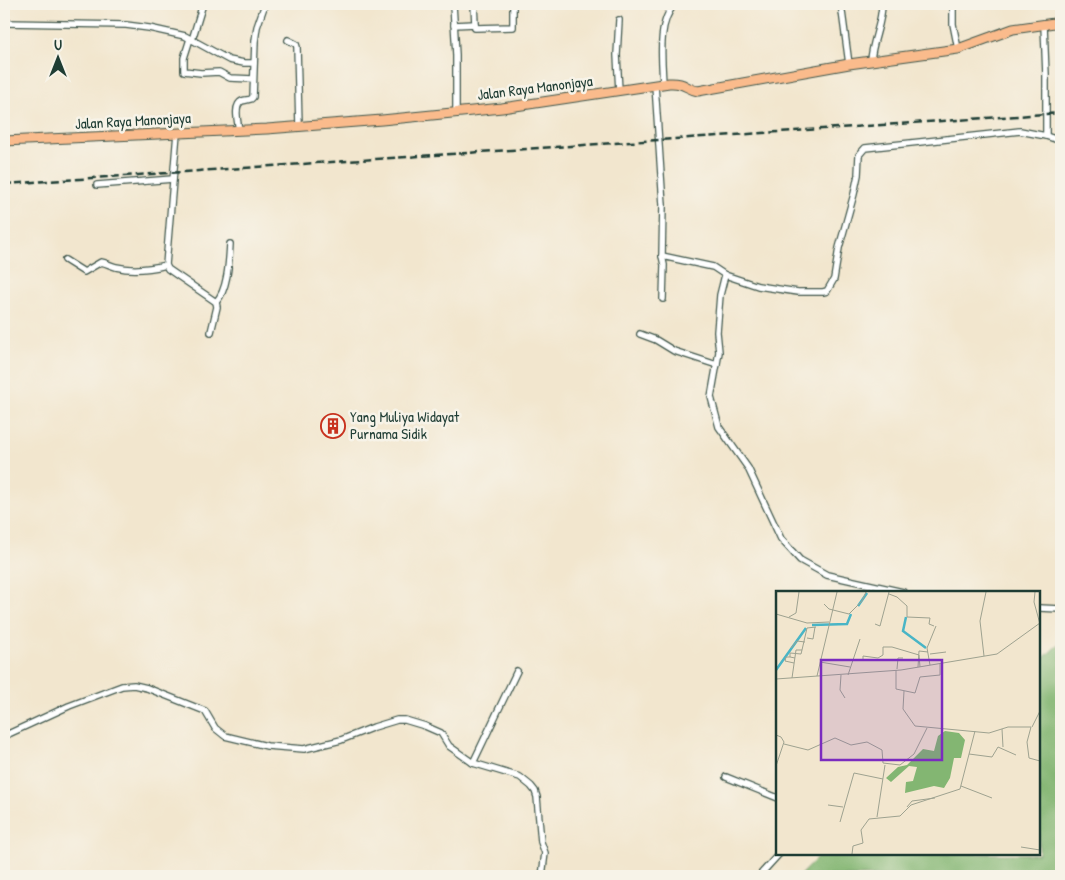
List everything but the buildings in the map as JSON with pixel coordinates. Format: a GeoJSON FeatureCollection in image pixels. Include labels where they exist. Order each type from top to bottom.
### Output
{"type":"FeatureCollection","features":[{"type":"Feature","properties":{"kind":"main road","name":"Jalan Raya Manonjaya"},"geometry":{"type":"LineString","coordinates":[[4,141],[238,130],[382,120],[456,111],[502,108],[678,82],[698,91],[850,64],[958,48],[1013,29],[1061,22]]}},
{"type":"Feature","properties":{"kind":"street"},"geometry":{"type":"LineString","coordinates":[[238,130],[238,104],[252,98],[257,27],[265,4]]}},
{"type":"Feature","properties":{"kind":"street"},"geometry":{"type":"LineString","coordinates":[[453,4],[456,111]]}},
{"type":"Feature","properties":{"kind":"street"},"geometry":{"type":"LineString","coordinates":[[474,4],[475,28],[513,27],[512,4]]}},
{"type":"Feature","properties":{"kind":"street"},"geometry":{"type":"LineString","coordinates":[[664,299],[659,85],[662,41],[670,10],[675,4]]}},
{"type":"Feature","properties":{"kind":"street"},"geometry":{"type":"LineString","coordinates":[[842,4],[850,64]]}},
{"type":"Feature","properties":{"kind":"street"},"geometry":{"type":"LineString","coordinates":[[871,61],[874,38],[882,18],[882,4]]}},
{"type":"Feature","properties":{"kind":"street"},"geometry":{"type":"LineString","coordinates":[[953,4],[953,24],[958,48]]}},
{"type":"Feature","properties":{"kind":"street"},"geometry":{"type":"LineString","coordinates":[[202,7],[184,58],[184,71],[201,73],[219,72],[230,78],[254,79]]}},
{"type":"Feature","properties":{"kind":"street"},"geometry":{"type":"LineString","coordinates":[[619,20],[616,54],[619,91]]}},
{"type":"Feature","properties":{"kind":"street"},"geometry":{"type":"LineString","coordinates":[[4,23],[126,25],[149,28],[191,39],[229,60],[254,63]]}},
{"type":"Feature","properties":{"kind":"street"},"geometry":{"type":"LineString","coordinates":[[454,26],[475,24]]}},
{"type":"Feature","properties":{"kind":"street"},"geometry":{"type":"LineString","coordinates":[[1044,25],[1046,136]]}},
{"type":"Feature","properties":{"kind":"street"},"geometry":{"type":"LineString","coordinates":[[288,40],[296,44],[297,47],[299,126]]}},
{"type":"Feature","properties":{"kind":"street"},"geometry":{"type":"LineString","coordinates":[[662,256],[713,268],[726,275],[758,286],[798,292],[827,291],[834,278],[839,248],[854,194],[859,155],[865,148],[1002,132],[1020,132],[1046,136],[1061,142]]}},
{"type":"Feature","properties":{"kind":"street"},"geometry":{"type":"LineString","coordinates":[[177,133],[166,265],[168,269],[216,302]]}},
{"type":"Feature","properties":{"kind":"street"},"geometry":{"type":"LineString","coordinates":[[97,185],[173,179]]}},
{"type":"Feature","properties":{"kind":"street"},"geometry":{"type":"LineString","coordinates":[[211,332],[217,307],[216,302],[220,296],[227,272],[230,244]]}},
{"type":"Feature","properties":{"kind":"street"},"geometry":{"type":"LineString","coordinates":[[65,260],[84,272],[100,262],[119,268],[137,269],[166,265]]}},
{"type":"Feature","properties":{"kind":"street"},"geometry":{"type":"LineString","coordinates":[[726,275],[720,295],[718,315],[719,352],[711,397],[719,427],[748,468],[774,526],[788,549],[800,560],[827,575],[899,591]]}},
{"type":"Feature","properties":{"kind":"street"},"geometry":{"type":"LineString","coordinates":[[640,334],[680,353],[717,365]]}},
{"type":"Feature","properties":{"kind":"street"},"geometry":{"type":"LineString","coordinates":[[1040,608],[1061,609]]}},
{"type":"Feature","properties":{"kind":"street"},"geometry":{"type":"LineString","coordinates":[[473,764],[517,671]]}},
{"type":"Feature","properties":{"kind":"street"},"geometry":{"type":"LineString","coordinates":[[4,736],[69,706],[122,686],[134,685],[147,688],[205,711],[220,733],[228,738],[266,746],[304,749],[341,740],[389,722],[405,720],[441,733],[449,746],[473,764],[520,777],[535,791],[545,853],[542,876]]}},
{"type":"Feature","properties":{"kind":"street"},"geometry":{"type":"LineString","coordinates":[[726,777],[776,797]]}},
{"type":"Feature","properties":{"kind":"street"},"geometry":{"type":"LineString","coordinates":[[759,876],[778,855]]}},
{"type":"Feature","properties":{"kind":"green space"},"geometry":{"type":"Polygon","coordinates":[[[1061,642],[1061,876],[799,876],[820,855],[1040,855],[1040,661],[1061,642]]]}},
{"type":"Feature","properties":{"kind":"railway"},"geometry":{"type":"LineString","coordinates":[[4,184],[1061,113]]}},
{"type":"Feature","properties":{"kind":"place","name":"Yang Muliya Widayat Purnama Sidik"},"geometry":{"type":"Point","coordinates":[333,426]}}]}
